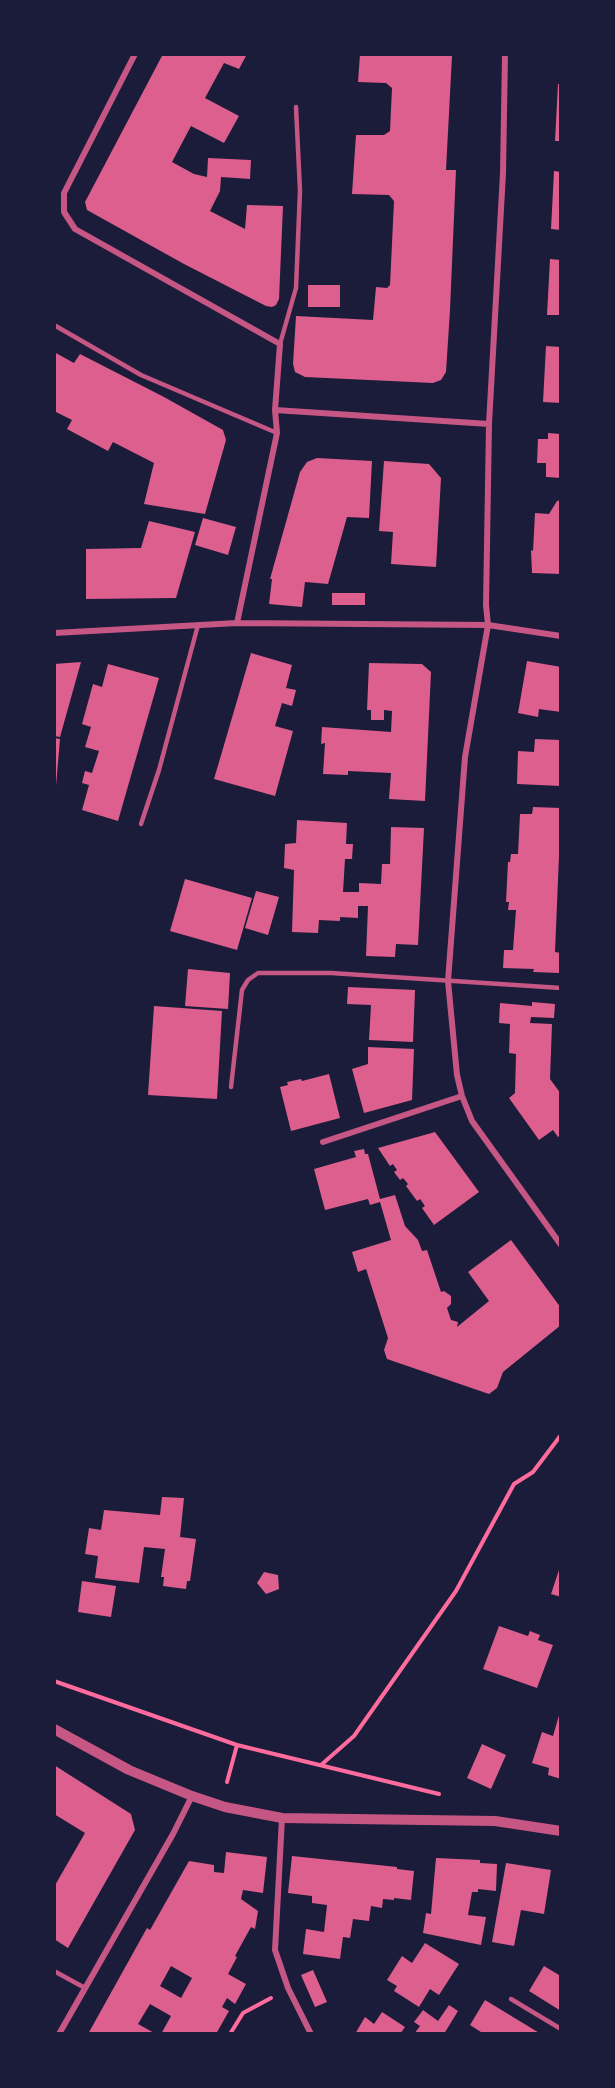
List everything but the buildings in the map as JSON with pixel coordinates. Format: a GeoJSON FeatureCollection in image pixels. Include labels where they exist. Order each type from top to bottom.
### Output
{"type":"FeatureCollection","features":[{"type":"Feature","properties":{"kind":"street"},"geometry":{"type":"LineString","coordinates":[[135,54],[64,193],[64,212],[75,229],[280,344],[275,410],[277,433],[237,623]]}},
{"type":"Feature","properties":{"kind":"street"},"geometry":{"type":"LineString","coordinates":[[505,54],[503,173],[489,424],[486,605],[488,625],[465,757],[448,981],[457,1075],[472,1121],[561,1245]]}},
{"type":"Feature","properties":{"kind":"street"},"geometry":{"type":"LineString","coordinates":[[275,410],[489,424]]}},
{"type":"Feature","properties":{"kind":"street"},"geometry":{"type":"LineString","coordinates":[[54,633],[237,623],[488,625],[561,636]]}},
{"type":"Feature","properties":{"kind":"street"},"geometry":{"type":"LineString","coordinates":[[322,1142],[462,1096]]}},
{"type":"Feature","properties":{"kind":"street"},"geometry":{"type":"LineString","coordinates":[[54,1729],[129,1770],[225,1807],[282,1818],[495,1821],[561,1830]]}},
{"type":"Feature","properties":{"kind":"street"},"geometry":{"type":"LineString","coordinates":[[59,2034],[173,1834],[192,1796]]}},
{"type":"Feature","properties":{"kind":"street"},"geometry":{"type":"LineString","coordinates":[[282,1818],[275,1950],[288,1988],[311,2034]]}},
{"type":"Feature","properties":{"kind":"lane"},"geometry":{"type":"LineString","coordinates":[[280,344],[296,288],[300,191],[296,107]]}},
{"type":"Feature","properties":{"kind":"lane"},"geometry":{"type":"LineString","coordinates":[[54,325],[141,375],[277,433]]}},
{"type":"Feature","properties":{"kind":"lane"},"geometry":{"type":"LineString","coordinates":[[141,824],[159,770],[198,625]]}},
{"type":"Feature","properties":{"kind":"lane"},"geometry":{"type":"LineString","coordinates":[[231,1087],[242,990],[248,980],[258,974],[331,973],[561,988]]}},
{"type":"Feature","properties":{"kind":"lane"},"geometry":{"type":"LineString","coordinates":[[54,1971],[85,1988]]}},
{"type":"Feature","properties":{"kind":"lane"},"geometry":{"type":"LineString","coordinates":[[511,1999],[561,2029]]}},
{"type":"Feature","properties":{"kind":"path"},"geometry":{"type":"LineString","coordinates":[[321,1766],[354,1736],[456,1591],[514,1484],[533,1472],[561,1435]]}},
{"type":"Feature","properties":{"kind":"path"},"geometry":{"type":"LineString","coordinates":[[54,1681],[237,1745],[444,1795]]}},
{"type":"Feature","properties":{"kind":"path"},"geometry":{"type":"LineString","coordinates":[[226,1788],[237,1745]]}},
{"type":"Feature","properties":{"kind":"path"},"geometry":{"type":"LineString","coordinates":[[230,2034],[243,2013],[288,1988]]}}]}
